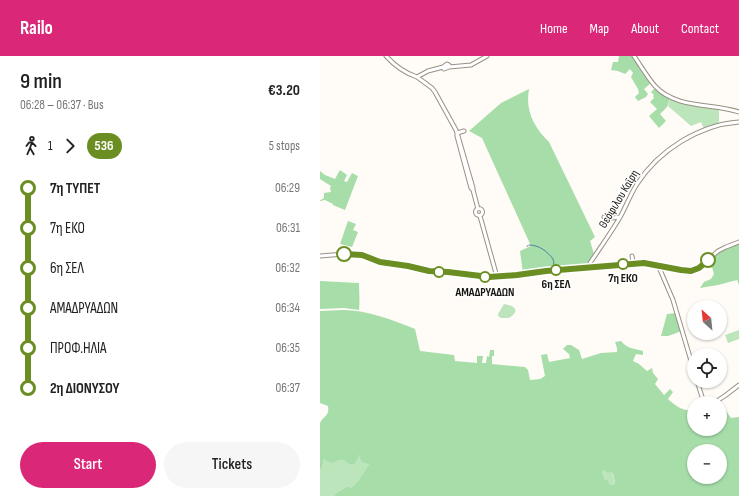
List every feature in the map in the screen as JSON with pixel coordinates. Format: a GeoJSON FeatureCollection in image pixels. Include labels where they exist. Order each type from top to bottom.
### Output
{"type":"FeatureCollection","features":[{"type":"Feature","properties":{"kind":"street"},"geometry":{"type":"LineString","coordinates":[[386,56],[406,73],[417,77],[436,92],[457,133],[471,188],[473,190],[478,209],[482,211],[480,216],[497,277]]}},
{"type":"Feature","properties":{"kind":"street"},"geometry":{"type":"LineString","coordinates":[[417,77],[428,71],[443,67],[444,69],[449,67],[470,65],[487,56]]}},
{"type":"Feature","properties":{"kind":"street"},"geometry":{"type":"LineString","coordinates":[[634,56],[655,86],[672,98],[739,112]]}},
{"type":"Feature","properties":{"kind":"street","name":"Θεόφιλου Καϊρη"},"geometry":{"type":"LineString","coordinates":[[589,267],[590,262],[620,217],[638,183],[662,154],[694,135],[720,125],[739,122]]}},
{"type":"Feature","properties":{"kind":"street"},"geometry":{"type":"LineString","coordinates":[[457,133],[464,131]]}},
{"type":"Feature","properties":{"kind":"street"},"geometry":{"type":"LineString","coordinates":[[604,217],[620,217]]}},
{"type":"Feature","properties":{"kind":"street"},"geometry":{"type":"LineString","coordinates":[[320,256],[344,254],[362,255],[380,262],[429,271],[497,277],[540,271],[645,263],[694,271],[702,266],[718,250],[739,242]]}},
{"type":"Feature","properties":{"kind":"street"},"geometry":{"type":"LineString","coordinates":[[630,264],[633,261],[632,256]]}},
{"type":"Feature","properties":{"kind":"street"},"geometry":{"type":"LineString","coordinates":[[641,260],[645,263]]}},
{"type":"Feature","properties":{"kind":"street"},"geometry":{"type":"LineString","coordinates":[[658,265],[673,299],[687,348]]}},
{"type":"Feature","properties":{"kind":"street"},"geometry":{"type":"LineString","coordinates":[[724,396],[739,385]]}},
{"type":"Feature","properties":{"kind":"green space"},"geometry":{"type":"Polygon","coordinates":[[[619,56],[633,56],[638,63],[638,66],[651,83],[644,89],[648,94],[646,97],[638,101],[635,97],[639,93],[631,77],[633,73],[630,69],[625,74],[611,70],[613,62],[618,62],[619,56]]]}},
{"type":"Feature","properties":{"kind":"green space"},"geometry":{"type":"Polygon","coordinates":[[[656,87],[663,95],[670,98],[667,107],[660,114],[666,121],[659,128],[649,116],[657,109],[650,102],[654,98],[654,95],[651,92],[656,87]]]}},
{"type":"Feature","properties":{"kind":"green space"},"geometry":{"type":"Polygon","coordinates":[[[529,89],[528,104],[532,118],[539,130],[549,142],[595,237],[590,241],[594,254],[585,266],[523,273],[520,251],[531,246],[482,138],[469,131],[501,103],[529,89]]]}},
{"type":"Feature","properties":{"kind":"green space"},"geometry":{"type":"Polygon","coordinates":[[[670,98],[719,109],[719,123],[704,129],[701,122],[691,126],[668,106],[670,98]]]}},
{"type":"Feature","properties":{"kind":"green space"},"geometry":{"type":"Polygon","coordinates":[[[340,170],[347,175],[344,181],[347,182],[352,173],[358,176],[345,210],[325,200],[320,201],[324,197],[324,193],[331,192],[331,186],[320,179],[320,171],[335,179],[340,170]]]}},
{"type":"Feature","properties":{"kind":"green space"},"geometry":{"type":"Polygon","coordinates":[[[348,221],[356,224],[353,230],[358,232],[352,247],[340,244],[348,221]]]}},
{"type":"Feature","properties":{"kind":"green space"},"geometry":{"type":"Polygon","coordinates":[[[739,244],[739,285],[737,280],[700,288],[704,282],[711,279],[714,274],[712,267],[709,264],[714,256],[726,248],[739,244]]]}},
{"type":"Feature","properties":{"kind":"green space"},"geometry":{"type":"Polygon","coordinates":[[[320,281],[359,283],[359,310],[344,308],[320,309],[320,281]]]}},
{"type":"Feature","properties":{"kind":"green space"},"geometry":{"type":"Polygon","coordinates":[[[504,304],[514,307],[515,309],[515,313],[509,318],[501,318],[498,316],[504,304]]]}},
{"type":"Feature","properties":{"kind":"green space"},"geometry":{"type":"Polygon","coordinates":[[[352,310],[380,316],[398,322],[415,329],[420,351],[454,355],[455,361],[477,363],[477,356],[483,356],[482,363],[486,363],[490,350],[494,350],[492,364],[525,367],[528,370],[530,380],[540,379],[545,376],[541,355],[547,354],[549,362],[570,358],[569,354],[563,349],[567,345],[571,345],[579,350],[582,359],[601,353],[617,352],[615,342],[621,341],[628,347],[643,351],[643,355],[636,354],[633,361],[647,371],[652,368],[653,373],[658,379],[655,384],[664,395],[670,389],[673,392],[668,399],[673,404],[687,410],[687,436],[727,436],[727,412],[731,418],[739,417],[739,496],[334,496],[336,493],[348,486],[351,488],[369,464],[362,461],[359,454],[354,464],[349,464],[346,461],[339,460],[330,463],[324,459],[320,470],[320,423],[328,412],[328,406],[320,403],[320,311],[352,310]],[[604,470],[602,472],[605,480],[607,480],[610,485],[615,484],[612,472],[606,472],[604,470]]]}},
{"type":"Feature","properties":{"kind":"green space"},"geometry":{"type":"Polygon","coordinates":[[[676,313],[682,331],[668,336],[661,336],[667,314],[676,313]]]}},
{"type":"Feature","properties":{"kind":"green space"},"geometry":{"type":"Polygon","coordinates":[[[739,330],[739,339],[728,343],[727,334],[739,330]]]}},
{"type":"Feature","properties":{"kind":"green space"},"geometry":{"type":"Polygon","coordinates":[[[359,452],[369,464],[356,483],[351,488],[348,486],[336,493],[334,496],[320,496],[320,470],[324,459],[329,463],[339,460],[346,461],[359,452]]]}},
{"type":"Feature","properties":{"kind":"green space"},"geometry":{"type":"Polygon","coordinates":[[[604,470],[612,472],[615,484],[610,485],[605,480],[602,472],[604,470]]]}},
{"type":"Feature","properties":{"kind":"waterway"},"geometry":{"type":"LineString","coordinates":[[529,245],[539,247],[548,253],[553,259],[554,269]]}},
{"type":"Feature","properties":{"kind":"bus line","name":"536"},"geometry":{"type":"LineString","coordinates":[[344,254],[362,255],[388,264],[408,266],[429,271],[489,277],[517,275],[540,271],[644,263],[694,271],[708,260]]}},
{"type":"Feature","properties":{"kind":"place","name":"7η ΕΚΟ"},"geometry":{"type":"Point","coordinates":[623,264]}},
{"type":"Feature","properties":{"kind":"place","name":"6η ΣΕΛ"},"geometry":{"type":"Point","coordinates":[556,270]}},
{"type":"Feature","properties":{"kind":"place","name":"ΑΜΑΔΡΥΑΔΩΝ"},"geometry":{"type":"Point","coordinates":[485,277]}}]}
